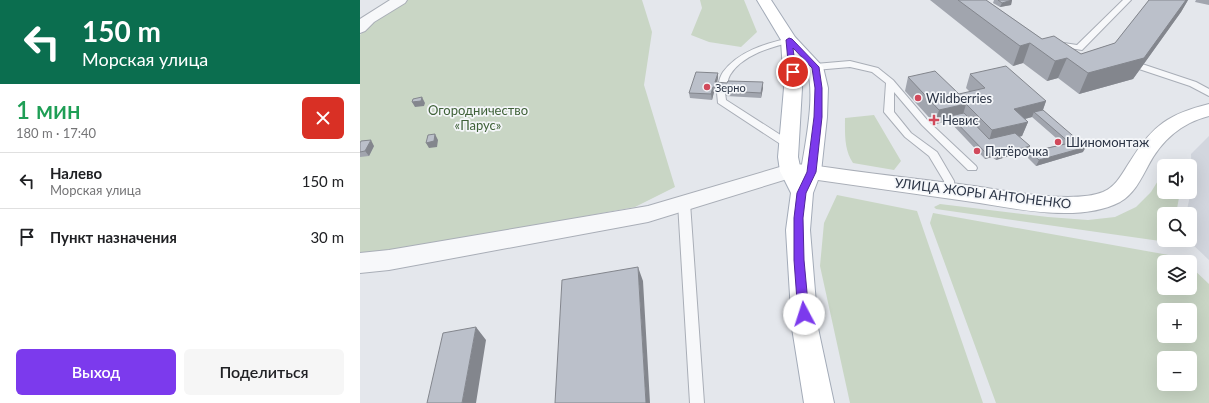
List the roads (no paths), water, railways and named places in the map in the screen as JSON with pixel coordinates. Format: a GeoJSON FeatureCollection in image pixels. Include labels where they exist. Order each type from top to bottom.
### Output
{"type":"FeatureCollection","features":[{"type":"Feature","properties":{"kind":"main road"},"geometry":{"type":"LineString","coordinates":[[764,0],[789,40],[815,67],[819,88],[818,117],[811,172],[802,193],[798,230],[804,321],[819,403]]}},
{"type":"Feature","properties":{"kind":"main road"},"geometry":{"type":"LineString","coordinates":[[789,40],[793,88],[788,157],[790,172],[802,193]]}},
{"type":"Feature","properties":{"kind":"main road","name":"УЛИЦА ЖОРЫ АНТОНЕНКО"},"geometry":{"type":"LineString","coordinates":[[790,172],[811,172],[950,191],[1063,204],[1082,204],[1110,198],[1119,193],[1129,183],[1154,140],[1163,131],[1180,119],[1209,110]]}},
{"type":"Feature","properties":{"kind":"street"},"geometry":{"type":"LineString","coordinates":[[360,28],[369,19],[400,0]]}},
{"type":"Feature","properties":{"kind":"street"},"geometry":{"type":"LineString","coordinates":[[360,263],[389,260],[648,214],[790,172]]}},
{"type":"Feature","properties":{"kind":"lane"},"geometry":{"type":"LineString","coordinates":[[1051,43],[1083,49],[1127,0]]}},
{"type":"Feature","properties":{"kind":"lane"},"geometry":{"type":"LineString","coordinates":[[789,40],[772,44],[754,52],[736,64],[725,76],[721,101],[789,145]]}},
{"type":"Feature","properties":{"kind":"lane"},"geometry":{"type":"LineString","coordinates":[[815,67],[850,64],[865,66],[875,70],[890,82],[925,123],[972,168]]}},
{"type":"Feature","properties":{"kind":"lane"},"geometry":{"type":"LineString","coordinates":[[1142,67],[1193,84],[1209,93]]}},
{"type":"Feature","properties":{"kind":"lane"},"geometry":{"type":"LineString","coordinates":[[890,82],[889,112],[908,135],[933,154],[949,182],[950,191]]}},
{"type":"Feature","properties":{"kind":"lane"},"geometry":{"type":"LineString","coordinates":[[933,154],[951,148]]}},
{"type":"Feature","properties":{"kind":"lane"},"geometry":{"type":"LineString","coordinates":[[684,203],[697,403]]}},
{"type":"Feature","properties":{"kind":"place","name":"Зерно"},"geometry":{"type":"Point","coordinates":[707,87]}},
{"type":"Feature","properties":{"kind":"place","name":"Wildberries"},"geometry":{"type":"Point","coordinates":[918,98]}},
{"type":"Feature","properties":{"kind":"place","name":"Невис"},"geometry":{"type":"Point","coordinates":[934,120]}},
{"type":"Feature","properties":{"kind":"place","name":"Шиномонтаж"},"geometry":{"type":"Point","coordinates":[1058,142]}},
{"type":"Feature","properties":{"kind":"place","name":"Пятёрочка"},"geometry":{"type":"Point","coordinates":[977,151]}},
{"type":"Feature","properties":{"kind":"park label","name":"Огородничество «Парус»"},"geometry":{"type":"Point","coordinates":[478,118]}}]}
